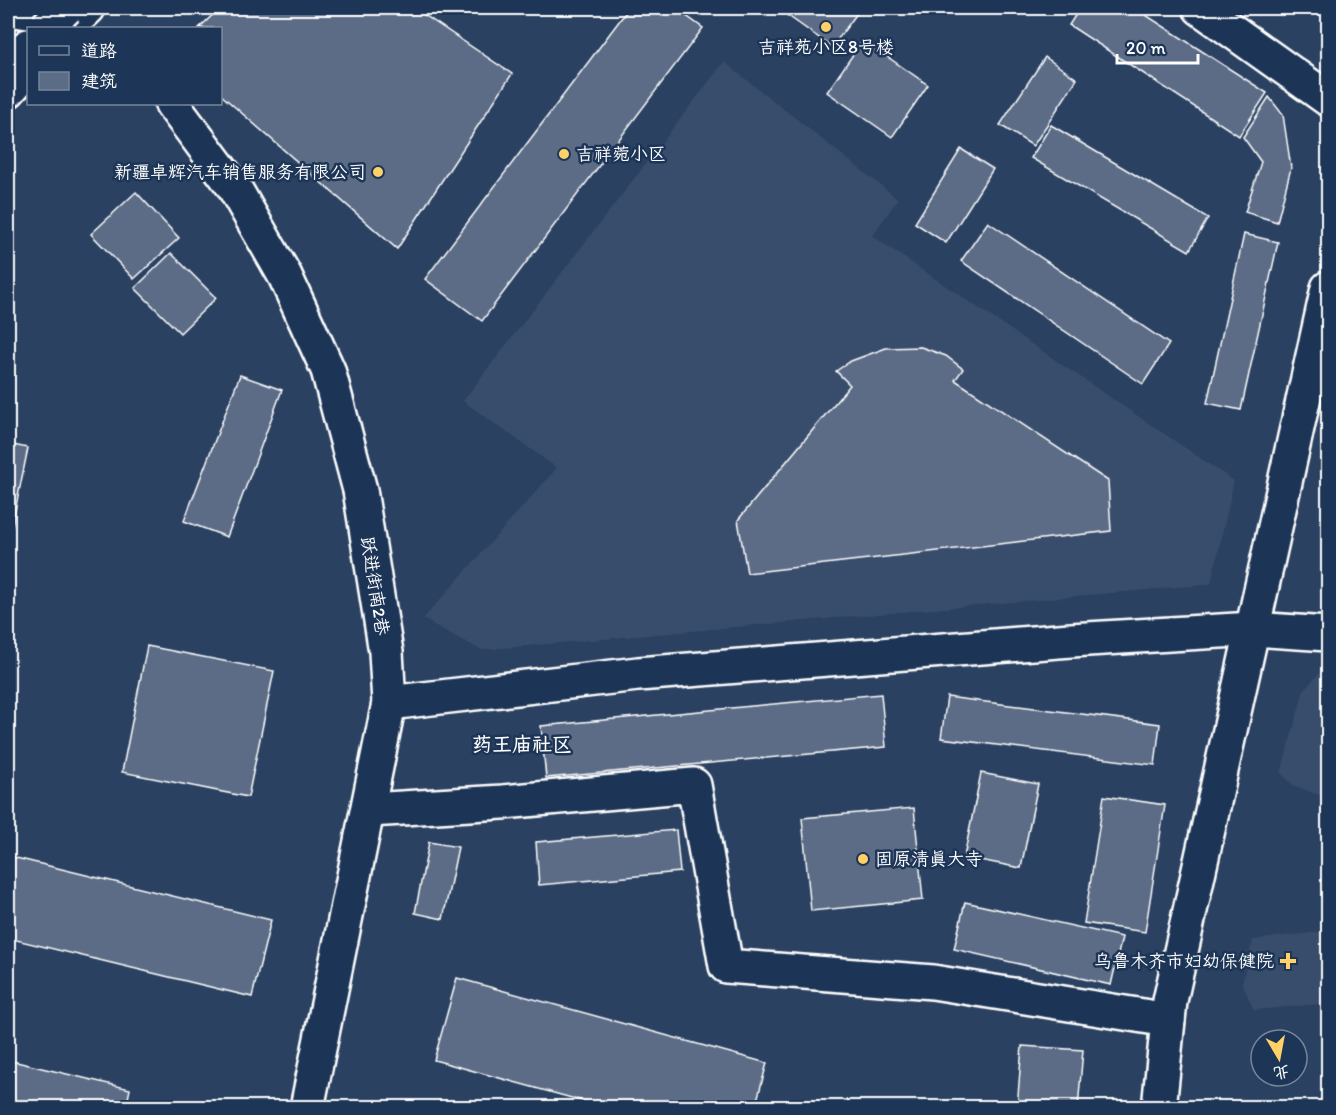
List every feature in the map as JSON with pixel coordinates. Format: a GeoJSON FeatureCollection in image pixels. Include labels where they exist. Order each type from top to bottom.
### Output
{"type":"FeatureCollection","features":[{"type":"Feature","properties":{"kind":"main road"},"geometry":{"type":"LineString","coordinates":[[1200,8],[1329,99]]}},
{"type":"Feature","properties":{"kind":"main road"},"geometry":{"type":"LineString","coordinates":[[8,9],[70,18]]}},
{"type":"Feature","properties":{"kind":"main road"},"geometry":{"type":"LineString","coordinates":[[8,68],[27,47]]}},
{"type":"Feature","properties":{"kind":"main road"},"geometry":{"type":"LineString","coordinates":[[8,91],[27,70]]}},
{"type":"Feature","properties":{"kind":"main road","name":"跃进街南2巷"},"geometry":{"type":"LineString","coordinates":[[173,105],[234,187],[285,276],[328,370],[360,490],[386,652],[389,703],[307,1107]]}},
{"type":"Feature","properties":{"kind":"main road"},"geometry":{"type":"LineString","coordinates":[[1159,1107],[1168,1020],[1329,288]]}},
{"type":"Feature","properties":{"kind":"main road"},"geometry":{"type":"LineString","coordinates":[[389,703],[638,674],[1071,640],[1253,629],[1329,634]]}},
{"type":"Feature","properties":{"kind":"main road"},"geometry":{"type":"LineString","coordinates":[[369,810],[503,802],[694,785],[726,966],[933,982],[1168,1020]]}},
{"type":"Feature","properties":{"kind":"shaded area"},"geometry":{"type":"Polygon","coordinates":[[[724,62],[898,199],[872,236],[1234,481],[1211,584],[481,650],[423,619],[557,468],[463,401],[724,62]]]}},
{"type":"Feature","properties":{"kind":"shaded area"},"geometry":{"type":"Polygon","coordinates":[[[1326,666],[1328,667],[1328,798],[1294,786],[1281,773],[1304,690],[1326,666]]]}},
{"type":"Feature","properties":{"kind":"shaded area","name":"乌鲁木齐市妇幼保健院"},"geometry":{"type":"Polygon","coordinates":[[[1328,931],[1328,1003],[1254,1010],[1242,983],[1253,940],[1328,931]]]}},
{"type":"Feature","properties":{"kind":"building","name":"新疆卓辉汽车销售服务有限公司"},"geometry":{"type":"Polygon","coordinates":[[[220,8],[414,8],[512,74],[397,249],[222,96],[222,27],[200,27],[220,8]]]}},
{"type":"Feature","properties":{"kind":"building","name":"吉祥菀小区"},"geometry":{"type":"Polygon","coordinates":[[[629,8],[675,8],[703,28],[482,321],[425,279],[629,8]]]}},
{"type":"Feature","properties":{"kind":"building","name":"吉祥苑小区8号楼"},"geometry":{"type":"Polygon","coordinates":[[[777,8],[861,8],[832,47],[777,8]]]}},
{"type":"Feature","properties":{"kind":"building"},"geometry":{"type":"Polygon","coordinates":[[[1080,8],[1135,8],[1267,93],[1239,136],[1069,25],[1080,8]]]}},
{"type":"Feature","properties":{"kind":"building"},"geometry":{"type":"Polygon","coordinates":[[[863,40],[928,85],[892,137],[827,92],[863,40]]]}},
{"type":"Feature","properties":{"kind":"building"},"geometry":{"type":"Polygon","coordinates":[[[1045,57],[1077,79],[1033,146],[1000,125],[1045,57]]]}},
{"type":"Feature","properties":{"kind":"building"},"geometry":{"type":"Polygon","coordinates":[[[1269,97],[1283,115],[1291,168],[1277,222],[1245,212],[1261,162],[1243,137],[1269,97]]]}},
{"type":"Feature","properties":{"kind":"building"},"geometry":{"type":"Polygon","coordinates":[[[1051,125],[1208,218],[1189,251],[1031,158],[1051,125]]]}},
{"type":"Feature","properties":{"kind":"building"},"geometry":{"type":"Polygon","coordinates":[[[961,149],[993,169],[946,243],[915,223],[961,149]]]}},
{"type":"Feature","properties":{"kind":"building"},"geometry":{"type":"Polygon","coordinates":[[[136,192],[179,238],[134,279],[91,234],[136,192]]]}},
{"type":"Feature","properties":{"kind":"building"},"geometry":{"type":"Polygon","coordinates":[[[988,222],[1169,344],[1143,384],[961,261],[988,222]]]}},
{"type":"Feature","properties":{"kind":"building"},"geometry":{"type":"Polygon","coordinates":[[[1244,234],[1278,242],[1241,410],[1207,403],[1244,234]]]}},
{"type":"Feature","properties":{"kind":"building"},"geometry":{"type":"Polygon","coordinates":[[[171,253],[216,298],[180,333],[135,288],[171,253]]]}},
{"type":"Feature","properties":{"kind":"building"},"geometry":{"type":"Polygon","coordinates":[[[921,347],[946,356],[963,369],[955,380],[1108,481],[1111,531],[747,573],[738,520],[850,385],[836,371],[851,361],[886,348],[921,347]]]}},
{"type":"Feature","properties":{"kind":"building"},"geometry":{"type":"Polygon","coordinates":[[[240,375],[282,390],[227,537],[184,521],[240,375]]]}},
{"type":"Feature","properties":{"kind":"building"},"geometry":{"type":"Polygon","coordinates":[[[8,444],[28,448],[8,545],[8,444]]]}},
{"type":"Feature","properties":{"kind":"building"},"geometry":{"type":"Polygon","coordinates":[[[147,646],[274,671],[248,797],[122,772],[147,646]]]}},
{"type":"Feature","properties":{"kind":"building"},"geometry":{"type":"Polygon","coordinates":[[[881,694],[886,747],[546,778],[541,726],[881,694]]]}},
{"type":"Feature","properties":{"kind":"building"},"geometry":{"type":"Polygon","coordinates":[[[947,697],[1160,724],[1155,765],[941,738],[947,697]]]}},
{"type":"Feature","properties":{"kind":"building"},"geometry":{"type":"Polygon","coordinates":[[[981,773],[1038,784],[1021,868],[964,857],[981,773]]]}},
{"type":"Feature","properties":{"kind":"building"},"geometry":{"type":"Polygon","coordinates":[[[1104,796],[1165,805],[1145,932],[1084,923],[1104,796]]]}},
{"type":"Feature","properties":{"kind":"building","name":"固原清真大寺"},"geometry":{"type":"Polygon","coordinates":[[[914,808],[923,900],[811,911],[802,818],[914,808]]]}},
{"type":"Feature","properties":{"kind":"building"},"geometry":{"type":"Polygon","coordinates":[[[676,830],[680,872],[539,885],[536,842],[676,830]]]}},
{"type":"Feature","properties":{"kind":"building"},"geometry":{"type":"Polygon","coordinates":[[[429,842],[458,847],[443,919],[415,913],[429,842]]]}},
{"type":"Feature","properties":{"kind":"building"},"geometry":{"type":"Polygon","coordinates":[[[8,856],[271,920],[252,997],[8,938],[8,856]]]}},
{"type":"Feature","properties":{"kind":"building"},"geometry":{"type":"Polygon","coordinates":[[[965,902],[1122,937],[1111,985],[954,949],[965,902]]]}},
{"type":"Feature","properties":{"kind":"building"},"geometry":{"type":"Polygon","coordinates":[[[457,978],[767,1063],[755,1108],[608,1108],[434,1060],[457,978]]]}},
{"type":"Feature","properties":{"kind":"building"},"geometry":{"type":"Polygon","coordinates":[[[1022,1046],[1083,1050],[1078,1108],[1017,1108],[1022,1046]]]}},
{"type":"Feature","properties":{"kind":"building"},"geometry":{"type":"Polygon","coordinates":[[[8,1060],[130,1089],[126,1108],[8,1108],[8,1060]]]}},
{"type":"Feature","properties":{"kind":"place","name":"吉祥苑小区8号楼"},"geometry":{"type":"Point","coordinates":[826,27]}},
{"type":"Feature","properties":{"kind":"place","name":"吉祥菀小区"},"geometry":{"type":"Point","coordinates":[564,154]}},
{"type":"Feature","properties":{"kind":"place","name":"新疆卓辉汽车销售服务有限公司"},"geometry":{"type":"Point","coordinates":[378,172]}},
{"type":"Feature","properties":{"kind":"place","name":"固原清真大寺"},"geometry":{"type":"Point","coordinates":[863,859]}},
{"type":"Feature","properties":{"kind":"place","name":"乌鲁木齐市妇幼保健院"},"geometry":{"type":"Point","coordinates":[1288,961]}},
{"type":"Feature","properties":{"kind":"district","name":"药王庙社区"},"geometry":{"type":"Point","coordinates":[522,744]}}]}
